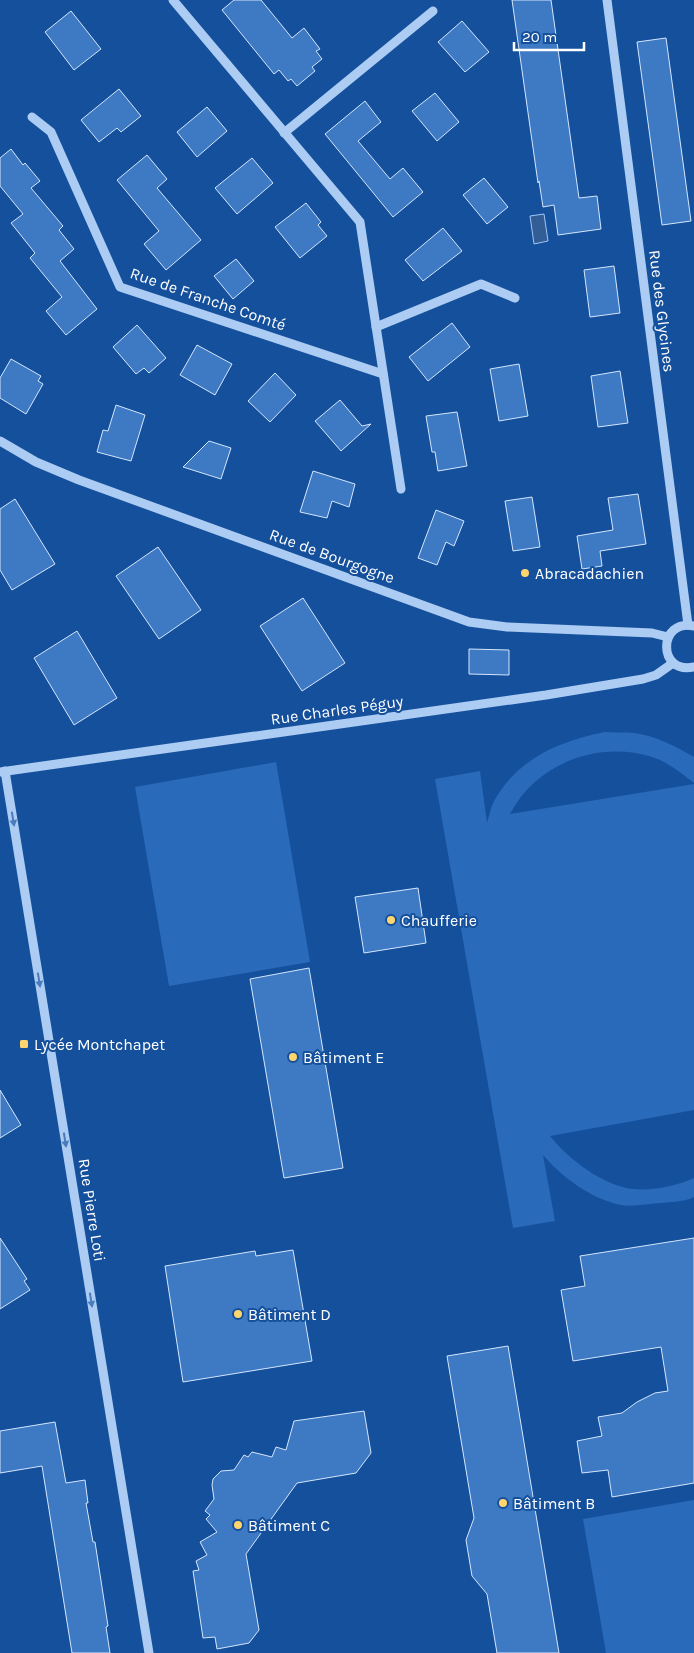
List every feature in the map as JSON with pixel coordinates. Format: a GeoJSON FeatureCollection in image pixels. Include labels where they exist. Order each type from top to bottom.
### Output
{"type":"FeatureCollection","features":[{"type":"Feature","properties":{"kind":"street"},"geometry":{"type":"LineString","coordinates":[[173,0],[360,222],[401,489]]}},
{"type":"Feature","properties":{"kind":"street","name":"Rue des Glycines"},"geometry":{"type":"LineString","coordinates":[[606,0],[691,626]]}},
{"type":"Feature","properties":{"kind":"street"},"geometry":{"type":"LineString","coordinates":[[284,133],[434,10]]}},
{"type":"Feature","properties":{"kind":"street","name":"Rue de Franche Comté"},"geometry":{"type":"LineString","coordinates":[[32,117],[51,132],[120,287],[384,374]]}},
{"type":"Feature","properties":{"kind":"street"},"geometry":{"type":"LineString","coordinates":[[376,327],[481,284],[515,298]]}},
{"type":"Feature","properties":{"kind":"street","name":"Rue de Bourgogne"},"geometry":{"type":"LineString","coordinates":[[0,441],[36,462],[79,480],[469,622],[507,627],[652,633],[668,637]]}},
{"type":"Feature","properties":{"kind":"street"},"geometry":{"type":"LineString","coordinates":[[691,626],[678,627],[672,631],[668,637],[666,651],[673,663],[686,668],[694,667]]}},
{"type":"Feature","properties":{"kind":"street","name":"Rue Charles Péguy"},"geometry":{"type":"LineString","coordinates":[[3,771],[546,695],[643,679],[656,675],[673,663]]}},
{"type":"Feature","properties":{"kind":"street","name":"Rue Pierre Loti"},"geometry":{"type":"LineString","coordinates":[[3,771],[149,1653]]}},
{"type":"Feature","properties":{"kind":"shaded area"},"geometry":{"type":"Polygon","coordinates":[[[544,214],[548,241],[534,244],[530,216],[544,214]]]}},
{"type":"Feature","properties":{"kind":"shaded area"},"geometry":{"type":"Polygon","coordinates":[[[605,732],[634,733],[649,736],[694,757],[694,783],[669,765],[652,757],[631,753],[610,752],[590,754],[570,760],[535,782],[521,796],[510,814],[694,784],[694,1110],[550,1136],[566,1154],[587,1170],[610,1183],[633,1189],[657,1189],[694,1178],[694,1197],[677,1202],[635,1206],[610,1202],[588,1192],[568,1179],[543,1155],[555,1221],[513,1228],[435,779],[480,771],[487,823],[494,801],[515,773],[556,746],[605,732]]]}},
{"type":"Feature","properties":{"kind":"shaded area"},"geometry":{"type":"Polygon","coordinates":[[[276,762],[310,962],[169,986],[135,787],[276,762]]]}},
{"type":"Feature","properties":{"kind":"shaded area"},"geometry":{"type":"Polygon","coordinates":[[[694,1500],[694,1653],[606,1653],[583,1519],[694,1500]]]}},
{"type":"Feature","properties":{"kind":"building"},"geometry":{"type":"Polygon","coordinates":[[[234,0],[261,0],[292,38],[304,28],[320,49],[316,51],[322,59],[312,67],[315,71],[297,86],[291,79],[288,81],[279,70],[274,74],[222,10],[234,0]]]}},
{"type":"Feature","properties":{"kind":"building"},"geometry":{"type":"Polygon","coordinates":[[[512,0],[551,0],[579,198],[597,196],[601,229],[558,235],[554,205],[543,207],[512,0]]]}},
{"type":"Feature","properties":{"kind":"building"},"geometry":{"type":"Polygon","coordinates":[[[71,11],[101,49],[74,70],[45,32],[71,11]]]}},
{"type":"Feature","properties":{"kind":"building"},"geometry":{"type":"Polygon","coordinates":[[[462,21],[489,52],[465,72],[438,42],[462,21]]]}},
{"type":"Feature","properties":{"kind":"building"},"geometry":{"type":"Polygon","coordinates":[[[666,38],[691,221],[662,225],[637,42],[666,38]]]}},
{"type":"Feature","properties":{"kind":"building"},"geometry":{"type":"Polygon","coordinates":[[[119,89],[141,116],[121,132],[117,128],[99,142],[81,120],[119,89]]]}},
{"type":"Feature","properties":{"kind":"building"},"geometry":{"type":"Polygon","coordinates":[[[435,93],[459,122],[437,141],[412,111],[435,93]]]}},
{"type":"Feature","properties":{"kind":"building"},"geometry":{"type":"Polygon","coordinates":[[[365,101],[381,122],[358,141],[390,179],[403,168],[423,192],[393,217],[325,134],[365,101]]]}},
{"type":"Feature","properties":{"kind":"building"},"geometry":{"type":"Polygon","coordinates":[[[207,107],[227,131],[197,157],[177,132],[207,107]]]}},
{"type":"Feature","properties":{"kind":"building"},"geometry":{"type":"Polygon","coordinates":[[[11,149],[23,165],[25,163],[40,181],[31,188],[63,226],[59,230],[74,249],[60,261],[97,309],[66,335],[46,311],[62,297],[30,258],[35,253],[11,223],[23,214],[0,186],[0,158],[11,149]]]}},
{"type":"Feature","properties":{"kind":"building"},"geometry":{"type":"Polygon","coordinates":[[[147,155],[167,179],[157,188],[201,240],[166,270],[144,244],[159,231],[117,180],[147,155]]]}},
{"type":"Feature","properties":{"kind":"building"},"geometry":{"type":"Polygon","coordinates":[[[252,158],[273,183],[237,214],[215,188],[252,158]]]}},
{"type":"Feature","properties":{"kind":"building"},"geometry":{"type":"Polygon","coordinates":[[[484,178],[508,207],[487,224],[463,195],[484,178]]]}},
{"type":"Feature","properties":{"kind":"building"},"geometry":{"type":"Polygon","coordinates":[[[306,203],[321,222],[318,225],[327,236],[300,258],[275,227],[306,203]]]}},
{"type":"Feature","properties":{"kind":"building"},"geometry":{"type":"Polygon","coordinates":[[[443,228],[462,251],[423,281],[405,260],[443,228]]]}},
{"type":"Feature","properties":{"kind":"building"},"geometry":{"type":"Polygon","coordinates":[[[236,259],[254,281],[233,299],[214,276],[236,259]]]}},
{"type":"Feature","properties":{"kind":"building"},"geometry":{"type":"Polygon","coordinates":[[[614,266],[620,313],[590,317],[584,270],[614,266]]]}},
{"type":"Feature","properties":{"kind":"building"},"geometry":{"type":"Polygon","coordinates":[[[452,323],[470,347],[428,381],[409,357],[452,323]]]}},
{"type":"Feature","properties":{"kind":"building"},"geometry":{"type":"Polygon","coordinates":[[[137,325],[166,358],[149,373],[144,368],[136,374],[113,347],[137,325]]]}},
{"type":"Feature","properties":{"kind":"building"},"geometry":{"type":"Polygon","coordinates":[[[197,345],[232,364],[215,395],[180,375],[197,345]]]}},
{"type":"Feature","properties":{"kind":"building"},"geometry":{"type":"Polygon","coordinates":[[[11,359],[41,376],[38,381],[43,384],[26,414],[0,398],[0,378],[11,359]]]}},
{"type":"Feature","properties":{"kind":"building"},"geometry":{"type":"Polygon","coordinates":[[[519,364],[528,416],[499,421],[490,369],[519,364]]]}},
{"type":"Feature","properties":{"kind":"building"},"geometry":{"type":"Polygon","coordinates":[[[620,371],[628,423],[598,427],[591,376],[620,371]]]}},
{"type":"Feature","properties":{"kind":"building"},"geometry":{"type":"Polygon","coordinates":[[[275,373],[296,395],[270,422],[248,401],[275,373]]]}},
{"type":"Feature","properties":{"kind":"building"},"geometry":{"type":"Polygon","coordinates":[[[340,400],[362,426],[371,424],[341,451],[315,421],[340,400]]]}},
{"type":"Feature","properties":{"kind":"building"},"geometry":{"type":"Polygon","coordinates":[[[116,405],[145,415],[131,461],[97,452],[103,430],[108,431],[116,405]]]}},
{"type":"Feature","properties":{"kind":"building"},"geometry":{"type":"Polygon","coordinates":[[[457,412],[467,466],[438,471],[435,452],[432,452],[426,416],[457,412]]]}},
{"type":"Feature","properties":{"kind":"building"},"geometry":{"type":"Polygon","coordinates":[[[209,441],[231,448],[221,479],[183,467],[209,441]]]}},
{"type":"Feature","properties":{"kind":"building"},"geometry":{"type":"Polygon","coordinates":[[[313,471],[355,484],[349,507],[332,501],[327,518],[300,512],[313,471]]]}},
{"type":"Feature","properties":{"kind":"building"},"geometry":{"type":"Polygon","coordinates":[[[638,494],[646,544],[600,551],[602,566],[582,569],[577,536],[613,530],[608,498],[638,494]]]}},
{"type":"Feature","properties":{"kind":"building"},"geometry":{"type":"Polygon","coordinates":[[[532,497],[540,547],[513,551],[505,501],[532,497]]]}},
{"type":"Feature","properties":{"kind":"building"},"geometry":{"type":"Polygon","coordinates":[[[15,499],[55,564],[12,590],[0,570],[0,509],[15,499]]]}},
{"type":"Feature","properties":{"kind":"building"},"geometry":{"type":"Polygon","coordinates":[[[436,510],[464,521],[454,546],[446,542],[437,565],[418,558],[436,510]]]}},
{"type":"Feature","properties":{"kind":"building"},"geometry":{"type":"Polygon","coordinates":[[[158,547],[201,610],[159,639],[116,576],[158,547]]]}},
{"type":"Feature","properties":{"kind":"building"},"geometry":{"type":"Polygon","coordinates":[[[303,598],[345,663],[302,691],[260,626],[303,598]]]}},
{"type":"Feature","properties":{"kind":"building"},"geometry":{"type":"Polygon","coordinates":[[[77,631],[117,698],[74,725],[34,658],[77,631]]]}},
{"type":"Feature","properties":{"kind":"building"},"geometry":{"type":"Polygon","coordinates":[[[469,649],[509,650],[509,675],[469,674],[469,649]]]}},
{"type":"Feature","properties":{"kind":"building","name":"Chaufferie"},"geometry":{"type":"Polygon","coordinates":[[[418,888],[426,943],[364,953],[355,897],[418,888]]]}},
{"type":"Feature","properties":{"kind":"building","name":"Bâtiment E"},"geometry":{"type":"Polygon","coordinates":[[[309,968],[343,1168],[284,1178],[250,979],[309,968]]]}},
{"type":"Feature","properties":{"kind":"building"},"geometry":{"type":"Polygon","coordinates":[[[0,1090],[21,1125],[0,1138],[0,1090]]]}},
{"type":"Feature","properties":{"kind":"building"},"geometry":{"type":"Polygon","coordinates":[[[0,1238],[27,1279],[24,1281],[30,1290],[0,1309],[0,1238]]]}},
{"type":"Feature","properties":{"kind":"building"},"geometry":{"type":"Polygon","coordinates":[[[694,1238],[694,1483],[612,1497],[608,1470],[582,1473],[577,1441],[602,1436],[598,1417],[622,1413],[637,1402],[655,1393],[668,1391],[661,1347],[573,1361],[561,1290],[585,1286],[580,1256],[694,1238]]]}},
{"type":"Feature","properties":{"kind":"building","name":"Bâtiment D"},"geometry":{"type":"Polygon","coordinates":[[[293,1250],[312,1361],[183,1382],[165,1266],[255,1251],[256,1256],[293,1250]]]}},
{"type":"Feature","properties":{"kind":"building","name":"Bâtiment B"},"geometry":{"type":"Polygon","coordinates":[[[508,1346],[559,1653],[497,1653],[487,1594],[472,1576],[466,1540],[474,1518],[447,1356],[508,1346]]]}},
{"type":"Feature","properties":{"kind":"building","name":"Bâtiment C"},"geometry":{"type":"Polygon","coordinates":[[[364,1411],[371,1453],[356,1473],[297,1483],[246,1554],[259,1630],[249,1643],[217,1649],[215,1637],[203,1638],[193,1571],[199,1570],[196,1561],[207,1555],[200,1542],[217,1532],[206,1519],[210,1515],[205,1511],[214,1499],[213,1479],[221,1471],[234,1470],[244,1455],[248,1457],[252,1452],[272,1457],[276,1447],[286,1450],[294,1421],[364,1411]]]}},
{"type":"Feature","properties":{"kind":"building"},"geometry":{"type":"Polygon","coordinates":[[[55,1422],[66,1483],[85,1480],[88,1503],[86,1503],[93,1542],[95,1542],[108,1626],[106,1627],[110,1653],[72,1653],[42,1466],[0,1473],[0,1431],[55,1422]]]}},
{"type":"Feature","properties":{"kind":"place","name":"Abracadachien"},"geometry":{"type":"Point","coordinates":[525,573]}},
{"type":"Feature","properties":{"kind":"place","name":"Chaufferie"},"geometry":{"type":"Point","coordinates":[391,920]}},
{"type":"Feature","properties":{"kind":"place","name":"Lycée Montchapet"},"geometry":{"type":"Point","coordinates":[24,1044]}},
{"type":"Feature","properties":{"kind":"place","name":"Bâtiment E"},"geometry":{"type":"Point","coordinates":[293,1057]}},
{"type":"Feature","properties":{"kind":"place","name":"Bâtiment D"},"geometry":{"type":"Point","coordinates":[238,1314]}},
{"type":"Feature","properties":{"kind":"place","name":"Bâtiment B"},"geometry":{"type":"Point","coordinates":[503,1503]}},
{"type":"Feature","properties":{"kind":"place","name":"Bâtiment C"},"geometry":{"type":"Point","coordinates":[238,1525]}}]}
